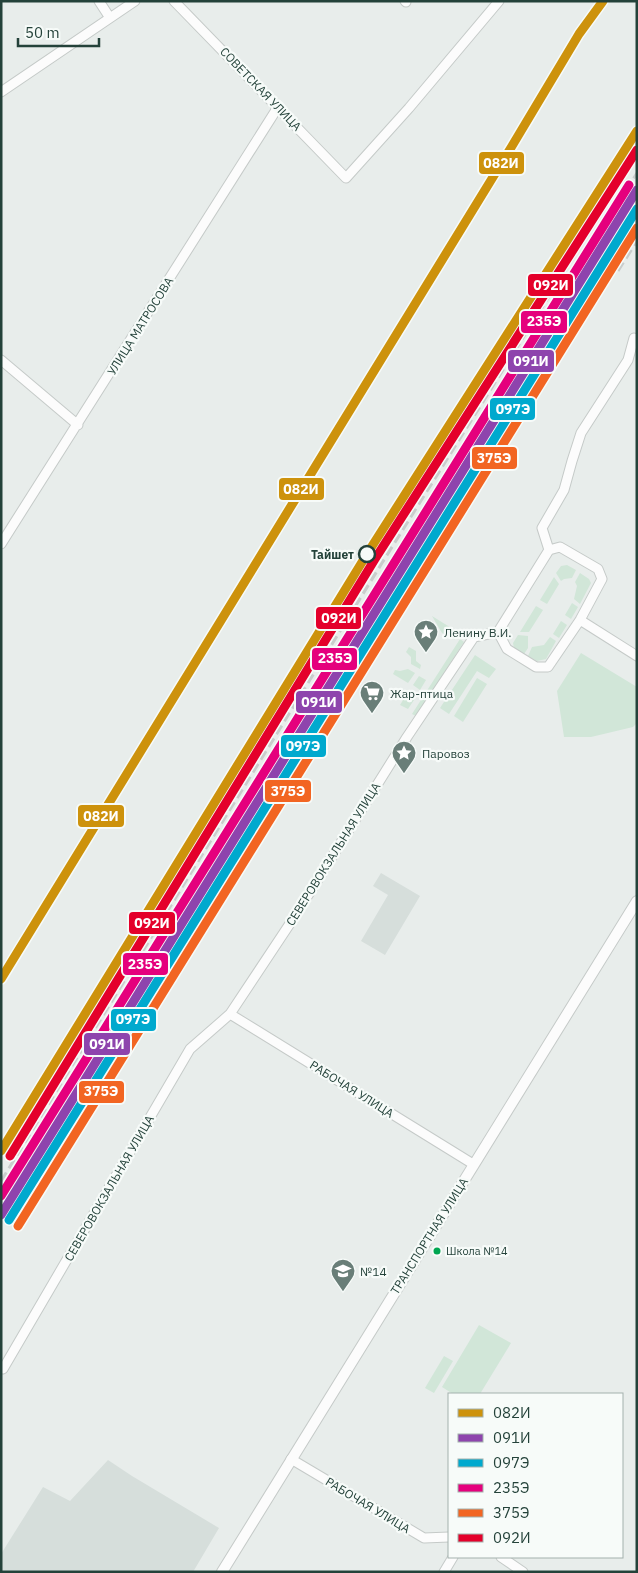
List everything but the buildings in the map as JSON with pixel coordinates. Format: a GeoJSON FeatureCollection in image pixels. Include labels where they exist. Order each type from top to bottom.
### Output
{"type":"FeatureCollection","features":[{"type":"Feature","properties":{"kind":"street"},"geometry":{"type":"LineString","coordinates":[[99,1],[110,18]]}},
{"type":"Feature","properties":{"kind":"street"},"geometry":{"type":"LineString","coordinates":[[1,92],[135,1]]}},
{"type":"Feature","properties":{"kind":"street","name":"СОВЕТСКАЯ УЛИЦА"},"geometry":{"type":"LineString","coordinates":[[174,1],[346,178],[409,108],[499,1]]}},
{"type":"Feature","properties":{"kind":"street","name":"УЛИЦА МАТРОСОВА"},"geometry":{"type":"LineString","coordinates":[[1,544],[278,107]]}},
{"type":"Feature","properties":{"kind":"street"},"geometry":{"type":"LineString","coordinates":[[549,550],[542,528],[564,490],[582,433],[628,360],[636,336]]}},
{"type":"Feature","properties":{"kind":"street"},"geometry":{"type":"LineString","coordinates":[[1,360],[78,425]]}},
{"type":"Feature","properties":{"kind":"street"},"geometry":{"type":"LineString","coordinates":[[560,547],[598,569],[602,579],[580,620],[548,667],[536,668],[506,649],[498,632],[549,550],[560,547]]}},
{"type":"Feature","properties":{"kind":"street"},"geometry":{"type":"LineString","coordinates":[[580,620],[637,656]]}},
{"type":"Feature","properties":{"kind":"street","name":"СЕВЕРОВОКЗАЛЬНАЯ УЛИЦА"},"geometry":{"type":"LineString","coordinates":[[3,1369],[190,1049],[230,1014],[295,916],[407,737],[474,637],[498,632]]}},
{"type":"Feature","properties":{"kind":"street","name":"ТРАНСПОРТНАЯ УЛИЦА"},"geometry":{"type":"LineString","coordinates":[[222,1572],[637,901]]}},
{"type":"Feature","properties":{"kind":"street","name":"РАБОЧАЯ УЛИЦА"},"geometry":{"type":"LineString","coordinates":[[230,1014],[473,1164]]}},
{"type":"Feature","properties":{"kind":"street","name":"РАБОЧАЯ УЛИЦА"},"geometry":{"type":"LineString","coordinates":[[291,1459],[424,1538],[448,1537]]}},
{"type":"Feature","properties":{"kind":"street"},"geometry":{"type":"LineString","coordinates":[[444,1572],[452,1558]]}},
{"type":"Feature","properties":{"kind":"street"},"geometry":{"type":"LineString","coordinates":[[502,1558],[523,1572]]}},
{"type":"Feature","properties":{"kind":"shaded area"},"geometry":{"type":"Polygon","coordinates":[[[381,873],[420,896],[385,955],[361,941],[388,895],[373,886],[381,873]]]}},
{"type":"Feature","properties":{"kind":"shaded area"},"geometry":{"type":"Polygon","coordinates":[[[108,1460],[219,1528],[193,1572],[1,1572],[1,1554],[43,1487],[70,1501],[108,1460]]]}},
{"type":"Feature","properties":{"kind":"green space"},"geometry":{"type":"Polygon","coordinates":[[[567,565],[576,570],[572,578],[561,581],[556,573],[561,566],[567,565]]]}},
{"type":"Feature","properties":{"kind":"green space"},"geometry":{"type":"Polygon","coordinates":[[[580,573],[589,579],[591,583],[580,604],[574,599],[577,586],[575,582],[580,573]]]}},
{"type":"Feature","properties":{"kind":"green space"},"geometry":{"type":"Polygon","coordinates":[[[554,577],[559,584],[547,604],[540,600],[554,577]]]}},
{"type":"Feature","properties":{"kind":"green space"},"geometry":{"type":"Polygon","coordinates":[[[572,603],[578,607],[571,619],[565,615],[572,603]]]}},
{"type":"Feature","properties":{"kind":"green space"},"geometry":{"type":"Polygon","coordinates":[[[536,606],[543,610],[529,632],[520,632],[536,606]]]}},
{"type":"Feature","properties":{"kind":"green space"},"geometry":{"type":"Polygon","coordinates":[[[432,616],[461,634],[453,639],[442,633],[432,616]]]}},
{"type":"Feature","properties":{"kind":"green space"},"geometry":{"type":"Polygon","coordinates":[[[426,621],[429,622],[438,635],[437,638],[431,637],[421,642],[414,638],[426,621]]]}},
{"type":"Feature","properties":{"kind":"green space"},"geometry":{"type":"Polygon","coordinates":[[[561,621],[567,625],[559,638],[553,634],[561,621]]]}},
{"type":"Feature","properties":{"kind":"green space"},"geometry":{"type":"Polygon","coordinates":[[[518,635],[528,636],[528,648],[524,654],[514,648],[513,643],[518,635]]]}},
{"type":"Feature","properties":{"kind":"green space"},"geometry":{"type":"Polygon","coordinates":[[[550,637],[556,641],[546,659],[537,661],[528,656],[532,647],[544,645],[550,637]]]}},
{"type":"Feature","properties":{"kind":"green space"},"geometry":{"type":"Polygon","coordinates":[[[460,639],[464,642],[416,716],[412,714],[460,639]]]}},
{"type":"Feature","properties":{"kind":"green space"},"geometry":{"type":"Polygon","coordinates":[[[409,647],[416,651],[416,661],[421,665],[420,669],[411,664],[411,657],[406,652],[409,647]]]}},
{"type":"Feature","properties":{"kind":"green space"},"geometry":{"type":"Polygon","coordinates":[[[581,653],[637,687],[637,723],[633,727],[591,737],[564,737],[557,691],[581,653]]]}},
{"type":"Feature","properties":{"kind":"green space"},"geometry":{"type":"Polygon","coordinates":[[[475,655],[496,669],[489,678],[477,671],[449,714],[440,708],[475,655]]]}},
{"type":"Feature","properties":{"kind":"green space"},"geometry":{"type":"Polygon","coordinates":[[[408,669],[415,673],[408,683],[393,674],[395,670],[408,669]]]}},
{"type":"Feature","properties":{"kind":"green space"},"geometry":{"type":"Polygon","coordinates":[[[419,676],[426,680],[420,690],[413,685],[419,676]]]}},
{"type":"Feature","properties":{"kind":"green space"},"geometry":{"type":"Polygon","coordinates":[[[477,678],[487,684],[463,722],[454,716],[477,678]]]}},
{"type":"Feature","properties":{"kind":"green space"},"geometry":{"type":"Polygon","coordinates":[[[408,692],[416,697],[408,709],[400,705],[408,692]]]}},
{"type":"Feature","properties":{"kind":"green space"},"geometry":{"type":"Polygon","coordinates":[[[479,1325],[511,1343],[481,1393],[451,1393],[442,1387],[479,1325]]]}},
{"type":"Feature","properties":{"kind":"green space"},"geometry":{"type":"Polygon","coordinates":[[[444,1356],[453,1361],[434,1393],[425,1388],[444,1356]]]}},
{"type":"Feature","properties":{"kind":"railway"},"geometry":{"type":"LineString","coordinates":[[1,1181],[382,563],[637,156]]}},
{"type":"Feature","properties":{"kind":"railway"},"geometry":{"type":"LineString","coordinates":[[1,1198],[278,748],[637,173]]}},
{"type":"Feature","properties":{"kind":"railway"},"geometry":{"type":"LineString","coordinates":[[618,271],[637,241]]}},
{"type":"Feature","properties":{"kind":"transit line","name":"082И"},"geometry":{"type":"LineString","coordinates":[[1,979],[579,34],[603,1]]}},
{"type":"Feature","properties":{"kind":"transit line","name":"082И"},"geometry":{"type":"LineString","coordinates":[[1,1151],[367,554],[637,131]]}},
{"type":"Feature","properties":{"kind":"transit line","name":"092И"},"geometry":{"type":"LineString","coordinates":[[10,1156],[375,559],[637,150]]}},
{"type":"Feature","properties":{"kind":"transit line","name":"235Э"},"geometry":{"type":"LineString","coordinates":[[1,1196],[629,185]]}},
{"type":"Feature","properties":{"kind":"transit line","name":"091И"},"geometry":{"type":"LineString","coordinates":[[1,1215],[637,190]]}},
{"type":"Feature","properties":{"kind":"transit line","name":"097Э"},"geometry":{"type":"LineString","coordinates":[[9,1220],[637,209]]}},
{"type":"Feature","properties":{"kind":"transit line","name":"375Э"},"geometry":{"type":"LineString","coordinates":[[18,1226],[637,228]]}},
{"type":"Feature","properties":{"kind":"place","name":"Тайшет"},"geometry":{"type":"Point","coordinates":[367,554]}},
{"type":"Feature","properties":{"kind":"place","name":"Ленину В.И."},"geometry":{"type":"Point","coordinates":[426,653]}},
{"type":"Feature","properties":{"kind":"place","name":"Жар-птица"},"geometry":{"type":"Point","coordinates":[372,714]}},
{"type":"Feature","properties":{"kind":"place","name":"Паровоз"},"geometry":{"type":"Point","coordinates":[404,774]}},
{"type":"Feature","properties":{"kind":"place","name":"Школа №14"},"geometry":{"type":"Point","coordinates":[437,1251]}},
{"type":"Feature","properties":{"kind":"place","name":"№14"},"geometry":{"type":"Point","coordinates":[343,1292]}}]}
